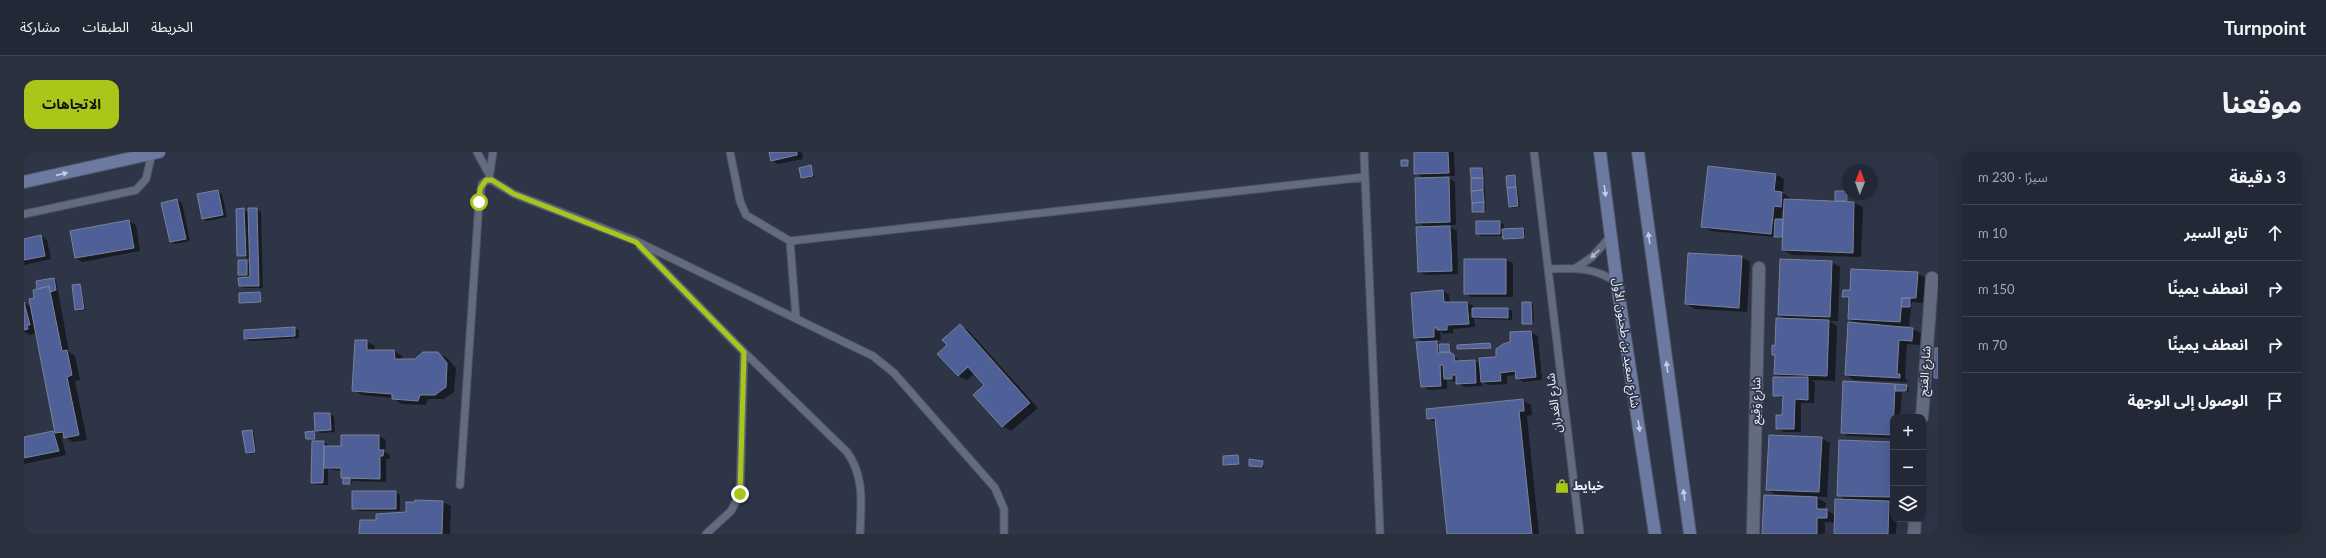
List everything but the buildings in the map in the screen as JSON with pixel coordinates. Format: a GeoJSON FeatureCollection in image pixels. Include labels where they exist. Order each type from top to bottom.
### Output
{"type":"FeatureCollection","features":[{"type":"Feature","properties":{"kind":"main road","name":"شارع سعيد بن طحنون الأول"},"geometry":{"type":"LineString","coordinates":[[1600,152],[1617,284],[1655,534]]}},
{"type":"Feature","properties":{"kind":"main road"},"geometry":{"type":"LineString","coordinates":[[1638,152],[1690,534]]}},
{"type":"Feature","properties":{"kind":"main road"},"geometry":{"type":"LineString","coordinates":[[24,182],[156,153]]}},
{"type":"Feature","properties":{"kind":"street","name":"شارع وَقيع"},"geometry":{"type":"LineString","coordinates":[[1754,534],[1759,268]]}},
{"type":"Feature","properties":{"kind":"street","name":"شارع الغنج"},"geometry":{"type":"LineString","coordinates":[[1922,414],[1932,278]]}},
{"type":"Feature","properties":{"kind":"street"},"geometry":{"type":"LineString","coordinates":[[1914,534],[1915,522]]}},
{"type":"Feature","properties":{"kind":"lane"},"geometry":{"type":"LineString","coordinates":[[477,152],[489,177],[514,194],[636,242],[873,356],[894,373],[999,495],[1004,509],[1004,534]]}},
{"type":"Feature","properties":{"kind":"lane"},"geometry":{"type":"LineString","coordinates":[[460,486],[479,202],[482,184],[489,177],[492,152]]}},
{"type":"Feature","properties":{"kind":"lane"},"geometry":{"type":"LineString","coordinates":[[730,152],[744,212],[753,220],[790,241],[1365,177]]}},
{"type":"Feature","properties":{"kind":"lane"},"geometry":{"type":"LineString","coordinates":[[1364,152],[1380,534]]}},
{"type":"Feature","properties":{"kind":"lane","name":"شارع الغدران"},"geometry":{"type":"LineString","coordinates":[[1534,152],[1580,534]]}},
{"type":"Feature","properties":{"kind":"lane"},"geometry":{"type":"LineString","coordinates":[[24,214],[136,190],[146,179],[156,153]]}},
{"type":"Feature","properties":{"kind":"lane"},"geometry":{"type":"LineString","coordinates":[[1575,268],[1592,257],[1611,235]]}},
{"type":"Feature","properties":{"kind":"lane"},"geometry":{"type":"LineString","coordinates":[[790,241],[796,318]]}},
{"type":"Feature","properties":{"kind":"lane"},"geometry":{"type":"LineString","coordinates":[[636,242],[744,352],[847,452],[854,462],[861,485],[860,534]]}},
{"type":"Feature","properties":{"kind":"lane"},"geometry":{"type":"LineString","coordinates":[[1548,269],[1575,268],[1593,271],[1617,284]]}},
{"type":"Feature","properties":{"kind":"lane"},"geometry":{"type":"LineString","coordinates":[[706,534],[731,512],[740,494],[744,352]]}},
{"type":"Feature","properties":{"kind":"place","name":"خيايط"},"geometry":{"type":"Point","coordinates":[1562,486]}},
{"type":"Feature","properties":{"kind":"route"},"geometry":{"type":"LineString","coordinates":[[479,202],[482,184],[489,179],[496,181],[505,190],[514,194],[636,242],[744,352],[740,494]]}}]}
